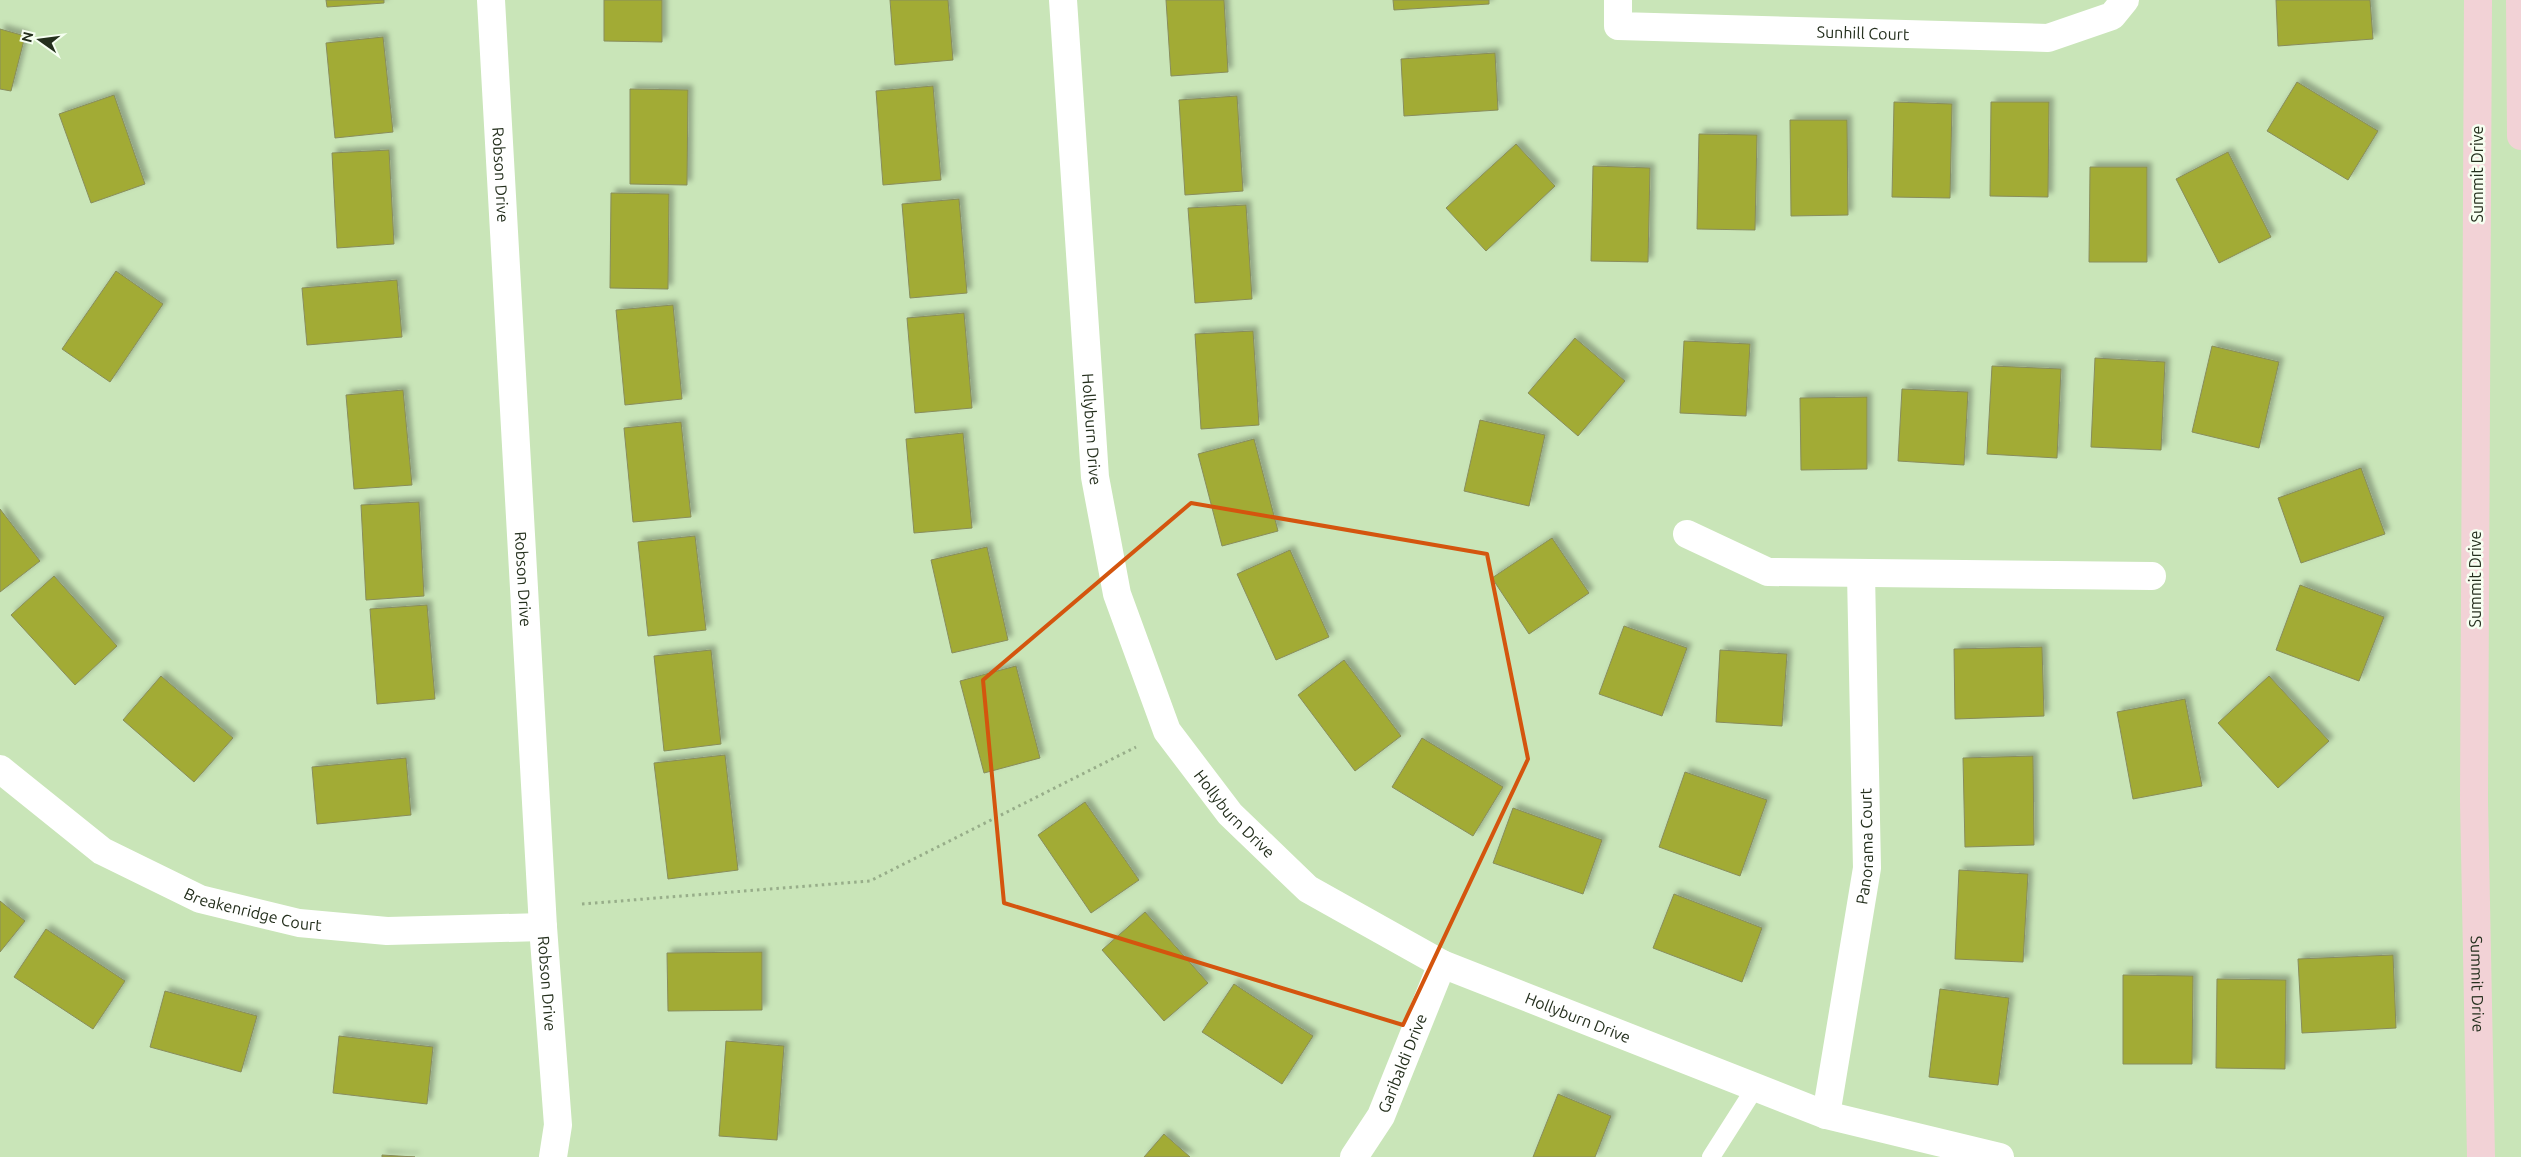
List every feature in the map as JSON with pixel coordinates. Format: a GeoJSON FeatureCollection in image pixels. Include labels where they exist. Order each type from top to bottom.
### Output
{"type":"FeatureCollection","features":[{"type":"Feature","properties":{"kind":"main road","name":"Summit Drive"},"geometry":{"type":"LineString","coordinates":[[2478,0],[2474,801],[2481,1157]]}},
{"type":"Feature","properties":{"kind":"main road"},"geometry":{"type":"LineString","coordinates":[[2520,0],[2521,136]]}},
{"type":"Feature","properties":{"kind":"street","name":"Robson Drive"},"geometry":{"type":"LineString","coordinates":[[491,0],[544,927],[558,1126],[553,1157]]}},
{"type":"Feature","properties":{"kind":"street","name":"Hollyburn Drive"},"geometry":{"type":"LineString","coordinates":[[1063,0],[1095,477],[1117,594],[1166,731],[1230,814],[1308,889],[1442,964],[1826,1115],[2000,1157]]}},
{"type":"Feature","properties":{"kind":"street","name":"Sunhill Court"},"geometry":{"type":"LineString","coordinates":[[1618,0],[1618,26],[2048,38],[2112,16],[2125,0]]}},
{"type":"Feature","properties":{"kind":"street"},"geometry":{"type":"LineString","coordinates":[[1687,534],[1768,572],[2152,576]]}},
{"type":"Feature","properties":{"kind":"street","name":"Panorama Court"},"geometry":{"type":"LineString","coordinates":[[1826,1115],[1867,868],[1861,574]]}},
{"type":"Feature","properties":{"kind":"street","name":"Breakenridge Court"},"geometry":{"type":"LineString","coordinates":[[0,769],[102,851],[200,899],[299,923],[387,931],[544,927]]}},
{"type":"Feature","properties":{"kind":"street","name":"Garibaldi Drive"},"geometry":{"type":"LineString","coordinates":[[1354,1157],[1381,1116],[1442,964]]}},
{"type":"Feature","properties":{"kind":"lane"},"geometry":{"type":"LineString","coordinates":[[1711,1157],[1755,1088]]}},
{"type":"Feature","properties":{"kind":"path"},"geometry":{"type":"LineString","coordinates":[[582,904],[870,881],[1138,745]]}},
{"type":"Feature","properties":{"kind":"highlighted area"},"geometry":{"type":"Polygon","coordinates":[[[1191,503],[1487,554],[1528,759],[1403,1025],[1004,903],[983,680],[1191,503]]]}},
{"type":"Feature","properties":{"kind":"building"},"geometry":{"type":"Polygon","coordinates":[[[326,0],[384,0],[384,3],[327,7],[326,0]]]}},
{"type":"Feature","properties":{"kind":"building"},"geometry":{"type":"Polygon","coordinates":[[[604,0],[662,0],[662,42],[604,41],[604,0]]]}},
{"type":"Feature","properties":{"kind":"building"},"geometry":{"type":"Polygon","coordinates":[[[890,0],[948,0],[953,60],[895,65],[890,0]]]}},
{"type":"Feature","properties":{"kind":"building"},"geometry":{"type":"Polygon","coordinates":[[[1166,0],[1224,0],[1228,72],[1171,76],[1166,0]]]}},
{"type":"Feature","properties":{"kind":"building"},"geometry":{"type":"Polygon","coordinates":[[[1393,0],[1489,0],[1489,4],[1394,10],[1393,0]]]}},
{"type":"Feature","properties":{"kind":"building"},"geometry":{"type":"Polygon","coordinates":[[[2276,0],[2370,0],[2373,39],[2278,46],[2276,0]]]}},
{"type":"Feature","properties":{"kind":"building"},"geometry":{"type":"Polygon","coordinates":[[[0,29],[25,36],[11,91],[0,89],[0,29]]]}},
{"type":"Feature","properties":{"kind":"building"},"geometry":{"type":"Polygon","coordinates":[[[383,37],[393,132],[335,138],[326,43],[383,37]]]}},
{"type":"Feature","properties":{"kind":"building"},"geometry":{"type":"Polygon","coordinates":[[[1495,53],[1498,110],[1404,116],[1401,59],[1495,53]]]}},
{"type":"Feature","properties":{"kind":"building"},"geometry":{"type":"Polygon","coordinates":[[[2297,82],[2378,131],[2348,180],[2267,131],[2297,82]]]}},
{"type":"Feature","properties":{"kind":"building"},"geometry":{"type":"Polygon","coordinates":[[[933,86],[941,180],[883,185],[876,91],[933,86]]]}},
{"type":"Feature","properties":{"kind":"building"},"geometry":{"type":"Polygon","coordinates":[[[630,89],[688,90],[687,185],[630,184],[630,89]]]}},
{"type":"Feature","properties":{"kind":"building"},"geometry":{"type":"Polygon","coordinates":[[[114,95],[145,184],[91,203],[59,114],[114,95]]]}},
{"type":"Feature","properties":{"kind":"building"},"geometry":{"type":"Polygon","coordinates":[[[1237,96],[1243,191],[1185,195],[1179,100],[1237,96]]]}},
{"type":"Feature","properties":{"kind":"building"},"geometry":{"type":"Polygon","coordinates":[[[1894,102],[1952,104],[1950,198],[1892,197],[1894,102]]]}},
{"type":"Feature","properties":{"kind":"building"},"geometry":{"type":"Polygon","coordinates":[[[1991,102],[2049,102],[2048,197],[1990,196],[1991,102]]]}},
{"type":"Feature","properties":{"kind":"building"},"geometry":{"type":"Polygon","coordinates":[[[1790,120],[1847,120],[1848,215],[1791,216],[1790,120]]]}},
{"type":"Feature","properties":{"kind":"building"},"geometry":{"type":"Polygon","coordinates":[[[1699,134],[1757,135],[1755,230],[1697,229],[1699,134]]]}},
{"type":"Feature","properties":{"kind":"building"},"geometry":{"type":"Polygon","coordinates":[[[1516,144],[1555,186],[1486,251],[1446,208],[1516,144]]]}},
{"type":"Feature","properties":{"kind":"building"},"geometry":{"type":"Polygon","coordinates":[[[389,150],[394,244],[337,248],[332,153],[389,150]]]}},
{"type":"Feature","properties":{"kind":"building"},"geometry":{"type":"Polygon","coordinates":[[[2228,152],[2271,237],[2219,263],[2176,179],[2228,152]]]}},
{"type":"Feature","properties":{"kind":"building"},"geometry":{"type":"Polygon","coordinates":[[[1593,166],[1650,168],[1648,262],[1591,261],[1593,166]]]}},
{"type":"Feature","properties":{"kind":"building"},"geometry":{"type":"Polygon","coordinates":[[[2090,167],[2147,167],[2147,262],[2089,262],[2090,167]]]}},
{"type":"Feature","properties":{"kind":"building"},"geometry":{"type":"Polygon","coordinates":[[[611,193],[669,194],[668,289],[610,288],[611,193]]]}},
{"type":"Feature","properties":{"kind":"building"},"geometry":{"type":"Polygon","coordinates":[[[959,199],[967,293],[910,298],[902,204],[959,199]]]}},
{"type":"Feature","properties":{"kind":"building"},"geometry":{"type":"Polygon","coordinates":[[[1246,205],[1252,299],[1195,303],[1188,208],[1246,205]]]}},
{"type":"Feature","properties":{"kind":"building"},"geometry":{"type":"Polygon","coordinates":[[[116,271],[163,304],[110,382],[62,349],[116,271]]]}},
{"type":"Feature","properties":{"kind":"building"},"geometry":{"type":"Polygon","coordinates":[[[397,280],[402,337],[307,345],[302,288],[397,280]]]}},
{"type":"Feature","properties":{"kind":"building"},"geometry":{"type":"Polygon","coordinates":[[[673,305],[682,399],[625,405],[616,310],[673,305]]]}},
{"type":"Feature","properties":{"kind":"building"},"geometry":{"type":"Polygon","coordinates":[[[964,313],[972,408],[915,413],[907,318],[964,313]]]}},
{"type":"Feature","properties":{"kind":"building"},"geometry":{"type":"Polygon","coordinates":[[[1253,331],[1259,425],[1201,429],[1195,334],[1253,331]]]}},
{"type":"Feature","properties":{"kind":"building"},"geometry":{"type":"Polygon","coordinates":[[[1575,338],[1625,381],[1578,436],[1528,393],[1575,338]]]}},
{"type":"Feature","properties":{"kind":"building"},"geometry":{"type":"Polygon","coordinates":[[[1684,341],[1750,344],[1746,416],[1680,413],[1684,341]]]}},
{"type":"Feature","properties":{"kind":"building"},"geometry":{"type":"Polygon","coordinates":[[[2212,346],[2279,362],[2259,448],[2192,432],[2212,346]]]}},
{"type":"Feature","properties":{"kind":"building"},"geometry":{"type":"Polygon","coordinates":[[[2095,358],[2165,362],[2161,450],[2091,447],[2095,358]]]}},
{"type":"Feature","properties":{"kind":"building"},"geometry":{"type":"Polygon","coordinates":[[[1992,366],[2061,369],[2057,458],[1987,454],[1992,366]]]}},
{"type":"Feature","properties":{"kind":"building"},"geometry":{"type":"Polygon","coordinates":[[[1902,389],[1968,392],[1964,465],[1898,461],[1902,389]]]}},
{"type":"Feature","properties":{"kind":"building"},"geometry":{"type":"Polygon","coordinates":[[[403,390],[412,485],[354,489],[346,395],[403,390]]]}},
{"type":"Feature","properties":{"kind":"building"},"geometry":{"type":"Polygon","coordinates":[[[1867,397],[1867,469],[1801,470],[1800,398],[1867,397]]]}},
{"type":"Feature","properties":{"kind":"building"},"geometry":{"type":"Polygon","coordinates":[[[1480,420],[1545,435],[1529,506],[1464,491],[1480,420]]]}},
{"type":"Feature","properties":{"kind":"building"},"geometry":{"type":"Polygon","coordinates":[[[681,422],[691,517],[633,522],[624,428],[681,422]]]}},
{"type":"Feature","properties":{"kind":"building"},"geometry":{"type":"Polygon","coordinates":[[[963,433],[972,528],[914,533],[906,439],[963,433]]]}},
{"type":"Feature","properties":{"kind":"building"},"geometry":{"type":"Polygon","coordinates":[[[1254,439],[1278,531],[1222,546],[1198,454],[1254,439]]]}},
{"type":"Feature","properties":{"kind":"building"},"geometry":{"type":"Polygon","coordinates":[[[2361,468],[2385,534],[2301,563],[2278,498],[2361,468]]]}},
{"type":"Feature","properties":{"kind":"building"},"geometry":{"type":"Polygon","coordinates":[[[419,502],[424,596],[366,600],[361,505],[419,502]]]}},
{"type":"Feature","properties":{"kind":"building"},"geometry":{"type":"Polygon","coordinates":[[[0,509],[40,561],[0,592],[0,509]]]}},
{"type":"Feature","properties":{"kind":"building"},"geometry":{"type":"Polygon","coordinates":[[[695,536],[706,630],[648,636],[638,542],[695,536]]]}},
{"type":"Feature","properties":{"kind":"building"},"geometry":{"type":"Polygon","coordinates":[[[1552,538],[1589,593],[1529,634],[1492,578],[1552,538]]]}},
{"type":"Feature","properties":{"kind":"building"},"geometry":{"type":"Polygon","coordinates":[[[987,547],[1008,640],[952,653],[931,560],[987,547]]]}},
{"type":"Feature","properties":{"kind":"building"},"geometry":{"type":"Polygon","coordinates":[[[1290,550],[1329,637],[1276,660],[1237,574],[1290,550]]]}},
{"type":"Feature","properties":{"kind":"building"},"geometry":{"type":"Polygon","coordinates":[[[54,576],[117,646],[75,685],[11,615],[54,576]]]}},
{"type":"Feature","properties":{"kind":"building"},"geometry":{"type":"Polygon","coordinates":[[[2300,585],[2384,617],[2359,681],[2276,650],[2300,585]]]}},
{"type":"Feature","properties":{"kind":"building"},"geometry":{"type":"Polygon","coordinates":[[[427,605],[435,699],[377,704],[370,609],[427,605]]]}},
{"type":"Feature","properties":{"kind":"building"},"geometry":{"type":"Polygon","coordinates":[[[1624,626],[1687,648],[1662,716],[1599,694],[1624,626]]]}},
{"type":"Feature","properties":{"kind":"building"},"geometry":{"type":"Polygon","coordinates":[[[2042,647],[2044,716],[1955,719],[1954,649],[2042,647]]]}},
{"type":"Feature","properties":{"kind":"building"},"geometry":{"type":"Polygon","coordinates":[[[711,650],[721,744],[664,751],[654,656],[711,650]]]}},
{"type":"Feature","properties":{"kind":"building"},"geometry":{"type":"Polygon","coordinates":[[[1720,650],[1787,654],[1782,726],[1716,722],[1720,650]]]}},
{"type":"Feature","properties":{"kind":"building"},"geometry":{"type":"Polygon","coordinates":[[[1344,660],[1401,736],[1355,771],[1298,695],[1344,660]]]}},
{"type":"Feature","properties":{"kind":"building"},"geometry":{"type":"Polygon","coordinates":[[[1016,666],[1040,758],[984,773],[960,681],[1016,666]]]}},
{"type":"Feature","properties":{"kind":"building"},"geometry":{"type":"Polygon","coordinates":[[[161,676],[233,738],[194,782],[123,720],[161,676]]]}},
{"type":"Feature","properties":{"kind":"building"},"geometry":{"type":"Polygon","coordinates":[[[2269,676],[2329,741],[2278,788],[2218,723],[2269,676]]]}},
{"type":"Feature","properties":{"kind":"building"},"geometry":{"type":"Polygon","coordinates":[[[2185,699],[2202,786],[2133,799],[2117,712],[2185,699]]]}},
{"type":"Feature","properties":{"kind":"building"},"geometry":{"type":"Polygon","coordinates":[[[1422,738],[1503,787],[1473,836],[1392,787],[1422,738]]]}},
{"type":"Feature","properties":{"kind":"building"},"geometry":{"type":"Polygon","coordinates":[[[725,755],[738,870],[668,879],[654,763],[725,755]]]}},
{"type":"Feature","properties":{"kind":"building"},"geometry":{"type":"Polygon","coordinates":[[[2033,756],[2034,845],[1965,847],[1963,758],[2033,756]]]}},
{"type":"Feature","properties":{"kind":"building"},"geometry":{"type":"Polygon","coordinates":[[[406,758],[411,815],[317,824],[312,767],[406,758]]]}},
{"type":"Feature","properties":{"kind":"building"},"geometry":{"type":"Polygon","coordinates":[[[1685,772],[1767,800],[1740,876],[1659,847],[1685,772]]]}},
{"type":"Feature","properties":{"kind":"building"},"geometry":{"type":"Polygon","coordinates":[[[1085,802],[1139,880],[1091,913],[1038,835],[1085,802]]]}},
{"type":"Feature","properties":{"kind":"building"},"geometry":{"type":"Polygon","coordinates":[[[1513,808],[1602,840],[1583,894],[1493,863],[1513,808]]]}},
{"type":"Feature","properties":{"kind":"building"},"geometry":{"type":"Polygon","coordinates":[[[1959,870],[2028,874],[2023,962],[1955,959],[1959,870]]]}},
{"type":"Feature","properties":{"kind":"building"},"geometry":{"type":"Polygon","coordinates":[[[1674,894],[1762,928],[1742,982],[1653,948],[1674,894]]]}},
{"type":"Feature","properties":{"kind":"building"},"geometry":{"type":"Polygon","coordinates":[[[0,901],[25,921],[0,952],[0,901]]]}},
{"type":"Feature","properties":{"kind":"building"},"geometry":{"type":"Polygon","coordinates":[[[1145,912],[1208,983],[1164,1021],[1102,950],[1145,912]]]}},
{"type":"Feature","properties":{"kind":"building"},"geometry":{"type":"Polygon","coordinates":[[[46,929],[125,981],[93,1029],[14,977],[46,929]]]}},
{"type":"Feature","properties":{"kind":"building"},"geometry":{"type":"Polygon","coordinates":[[[762,952],[762,1010],[668,1011],[667,953],[762,952]]]}},
{"type":"Feature","properties":{"kind":"building"},"geometry":{"type":"Polygon","coordinates":[[[2393,955],[2396,1028],[2302,1033],[2298,959],[2393,955]]]}},
{"type":"Feature","properties":{"kind":"building"},"geometry":{"type":"Polygon","coordinates":[[[2123,975],[2193,976],[2192,1064],[2123,1064],[2123,975]]]}},
{"type":"Feature","properties":{"kind":"building"},"geometry":{"type":"Polygon","coordinates":[[[2217,979],[2286,980],[2285,1069],[2216,1068],[2217,979]]]}},
{"type":"Feature","properties":{"kind":"building"},"geometry":{"type":"Polygon","coordinates":[[[1234,984],[1313,1036],[1282,1084],[1202,1032],[1234,984]]]}},
{"type":"Feature","properties":{"kind":"building"},"geometry":{"type":"Polygon","coordinates":[[[1940,989],[2009,998],[1998,1085],[1929,1077],[1940,989]]]}},
{"type":"Feature","properties":{"kind":"building"},"geometry":{"type":"Polygon","coordinates":[[[165,991],[257,1016],[241,1072],[150,1047],[165,991]]]}},
{"type":"Feature","properties":{"kind":"building"},"geometry":{"type":"Polygon","coordinates":[[[339,1036],[433,1047],[427,1104],[333,1093],[339,1036]]]}},
{"type":"Feature","properties":{"kind":"building"},"geometry":{"type":"Polygon","coordinates":[[[726,1041],[784,1046],[777,1140],[719,1136],[726,1041]]]}},
{"type":"Feature","properties":{"kind":"building"},"geometry":{"type":"Polygon","coordinates":[[[1558,1094],[1611,1116],[1595,1157],[1533,1157],[1558,1094]]]}},
{"type":"Feature","properties":{"kind":"building"},"geometry":{"type":"Polygon","coordinates":[[[1164,1134],[1190,1157],[1144,1157],[1164,1134]]]}},
{"type":"Feature","properties":{"kind":"building"},"geometry":{"type":"Polygon","coordinates":[[[382,1155],[415,1157],[382,1157],[382,1155]]]}}]}
